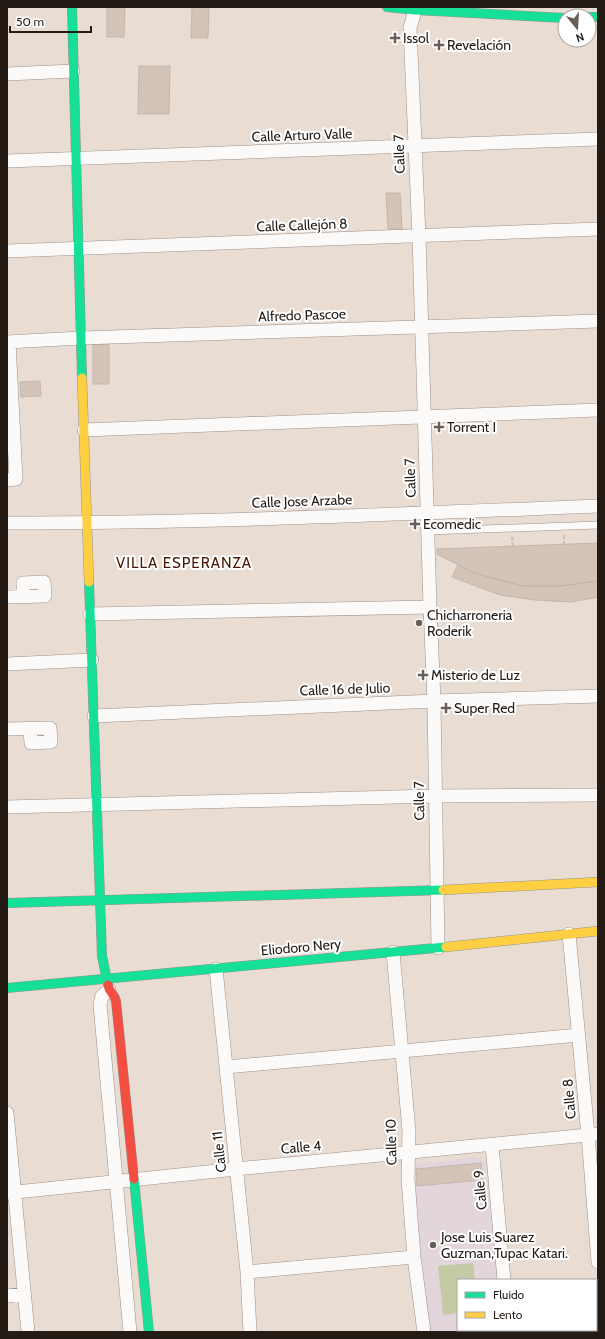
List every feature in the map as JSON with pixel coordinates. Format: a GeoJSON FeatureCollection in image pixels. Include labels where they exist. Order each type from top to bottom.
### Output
{"type":"FeatureCollection","features":[{"type":"Feature","properties":{"kind":"main road"},"geometry":{"type":"LineString","coordinates":[[72,7],[81,338],[102,956],[107,985],[114,994],[116,1001],[149,1332]]}},
{"type":"Feature","properties":{"kind":"main road"},"geometry":{"type":"LineString","coordinates":[[387,7],[557,18]]}},
{"type":"Feature","properties":{"kind":"main road"},"geometry":{"type":"LineString","coordinates":[[7,903],[437,890],[598,882]]}},
{"type":"Feature","properties":{"kind":"main road","name":"Eliodoro Nery"},"geometry":{"type":"LineString","coordinates":[[7,988],[107,985],[216,969],[598,931]]}},
{"type":"Feature","properties":{"kind":"street","name":"Calle 7"},"geometry":{"type":"LineString","coordinates":[[416,9],[410,28],[419,237],[423,417],[434,701],[438,948]]}},
{"type":"Feature","properties":{"kind":"street"},"geometry":{"type":"LineString","coordinates":[[7,74],[73,71]]}},
{"type":"Feature","properties":{"kind":"street","name":"Calle Arturo Valle"},"geometry":{"type":"LineString","coordinates":[[7,161],[598,139]]}},
{"type":"Feature","properties":{"kind":"street","name":"Calle Callejón 8"},"geometry":{"type":"LineString","coordinates":[[7,251],[419,237],[598,229]]}},
{"type":"Feature","properties":{"kind":"street","name":"Alfredo Pascoe"},"geometry":{"type":"LineString","coordinates":[[8,342],[81,338],[598,321]]}},
{"type":"Feature","properties":{"kind":"street"},"geometry":{"type":"LineString","coordinates":[[7,480],[16,479],[11,460],[8,342]]}},
{"type":"Feature","properties":{"kind":"street"},"geometry":{"type":"LineString","coordinates":[[84,430],[598,410]]}},
{"type":"Feature","properties":{"kind":"street","name":"Calle Jose Arzabe"},"geometry":{"type":"LineString","coordinates":[[7,523],[87,523],[427,513],[598,506]]}},
{"type":"Feature","properties":{"kind":"street"},"geometry":{"type":"LineString","coordinates":[[7,597],[23,597]]}},
{"type":"Feature","properties":{"kind":"street"},"geometry":{"type":"LineString","coordinates":[[90,614],[430,607]]}},
{"type":"Feature","properties":{"kind":"street"},"geometry":{"type":"LineString","coordinates":[[7,664],[92,660]]}},
{"type":"Feature","properties":{"kind":"street","name":"Calle 16 de Julio"},"geometry":{"type":"LineString","coordinates":[[94,716],[434,701],[598,696]]}},
{"type":"Feature","properties":{"kind":"street"},"geometry":{"type":"LineString","coordinates":[[7,729],[30,729]]}},
{"type":"Feature","properties":{"kind":"street"},"geometry":{"type":"LineString","coordinates":[[7,807],[435,796],[598,795]]}},
{"type":"Feature","properties":{"kind":"street","name":"Calle 8"},"geometry":{"type":"LineString","coordinates":[[569,934],[578,1035],[593,1135],[598,1262]]}},
{"type":"Feature","properties":{"kind":"street","name":"Calle 10"},"geometry":{"type":"LineString","coordinates":[[393,952],[408,1131],[408,1179],[414,1257],[424,1332]]}},
{"type":"Feature","properties":{"kind":"street","name":"Calle 11"},"geometry":{"type":"LineString","coordinates":[[216,969],[247,1272],[250,1332]]}},
{"type":"Feature","properties":{"kind":"street"},"geometry":{"type":"LineString","coordinates":[[107,985],[100,1004],[130,1332]]}},
{"type":"Feature","properties":{"kind":"street"},"geometry":{"type":"LineString","coordinates":[[226,1067],[578,1035]]}},
{"type":"Feature","properties":{"kind":"street"},"geometry":{"type":"LineString","coordinates":[[7,1113],[11,1192],[28,1332]]}},
{"type":"Feature","properties":{"kind":"street","name":"Calle 4"},"geometry":{"type":"LineString","coordinates":[[11,1192],[593,1135]]}},
{"type":"Feature","properties":{"kind":"street","name":"Calle 9"},"geometry":{"type":"LineString","coordinates":[[492,1145],[504,1279]]}},
{"type":"Feature","properties":{"kind":"street"},"geometry":{"type":"LineString","coordinates":[[247,1272],[414,1257]]}},
{"type":"Feature","properties":{"kind":"street"},"geometry":{"type":"LineString","coordinates":[[7,1296],[24,1294]]}},
{"type":"Feature","properties":{"kind":"lane"},"geometry":{"type":"LineString","coordinates":[[428,531],[598,525]]}},
{"type":"Feature","properties":{"kind":"shaded area"},"geometry":{"type":"Polygon","coordinates":[[[477,1157],[485,1163],[498,1279],[457,1279],[457,1331],[503,1332],[428,1332],[413,1168],[418,1164],[477,1157]]]}},
{"type":"Feature","properties":{"kind":"green space"},"geometry":{"type":"Polygon","coordinates":[[[473,1263],[475,1279],[457,1279],[457,1313],[443,1315],[438,1266],[473,1263]]]}},
{"type":"Feature","properties":{"kind":"building"},"geometry":{"type":"Polygon","coordinates":[[[107,7],[125,7],[124,37],[107,37],[107,7]]]}},
{"type":"Feature","properties":{"kind":"building"},"geometry":{"type":"Polygon","coordinates":[[[192,7],[209,7],[208,38],[191,38],[192,7]]]}},
{"type":"Feature","properties":{"kind":"building"},"geometry":{"type":"Polygon","coordinates":[[[139,66],[170,66],[169,114],[138,114],[139,66]]]}},
{"type":"Feature","properties":{"kind":"building"},"geometry":{"type":"Polygon","coordinates":[[[386,193],[400,193],[402,229],[388,229],[386,193]]]}},
{"type":"Feature","properties":{"kind":"building"},"geometry":{"type":"Polygon","coordinates":[[[93,344],[109,344],[109,384],[93,384],[93,344]]]}},
{"type":"Feature","properties":{"kind":"building"},"geometry":{"type":"Polygon","coordinates":[[[40,381],[41,396],[21,397],[20,382],[40,381]]]}},
{"type":"Feature","properties":{"kind":"building"},"geometry":{"type":"Polygon","coordinates":[[[598,543],[598,581],[561,586],[522,586],[474,573],[437,554],[437,549],[598,543]]]}},
{"type":"Feature","properties":{"kind":"building"},"geometry":{"type":"Polygon","coordinates":[[[458,565],[474,573],[522,586],[561,586],[598,581],[598,597],[571,602],[535,600],[500,595],[452,577],[458,565]]]}},
{"type":"Feature","properties":{"kind":"building"},"geometry":{"type":"Polygon","coordinates":[[[481,1163],[483,1180],[417,1186],[416,1169],[481,1163]]]}},
{"type":"Feature","properties":{"kind":"traffic: fast"},"geometry":{"type":"LineString","coordinates":[[72,7],[82,378]]}},
{"type":"Feature","properties":{"kind":"traffic: fast"},"geometry":{"type":"LineString","coordinates":[[387,7],[557,18]]}},
{"type":"Feature","properties":{"kind":"traffic: fast"},"geometry":{"type":"LineString","coordinates":[[89,582],[102,956],[108,985]]}},
{"type":"Feature","properties":{"kind":"traffic: fast"},"geometry":{"type":"LineString","coordinates":[[7,903],[443,890]]}},
{"type":"Feature","properties":{"kind":"traffic: fast"},"geometry":{"type":"LineString","coordinates":[[7,988],[446,947]]}},
{"type":"Feature","properties":{"kind":"traffic: fast"},"geometry":{"type":"LineString","coordinates":[[134,1179],[149,1332]]}},
{"type":"Feature","properties":{"kind":"traffic: slow"},"geometry":{"type":"LineString","coordinates":[[82,378],[89,582]]}},
{"type":"Feature","properties":{"kind":"traffic: slow"},"geometry":{"type":"LineString","coordinates":[[443,890],[598,882]]}},
{"type":"Feature","properties":{"kind":"traffic: slow"},"geometry":{"type":"LineString","coordinates":[[446,947],[598,931]]}},
{"type":"Feature","properties":{"kind":"traffic: jam"},"geometry":{"type":"LineString","coordinates":[[108,985],[116,1001],[134,1179]]}},
{"type":"Feature","properties":{"kind":"place","name":"Issol"},"geometry":{"type":"Point","coordinates":[395,38]}},
{"type":"Feature","properties":{"kind":"place","name":"Revelación"},"geometry":{"type":"Point","coordinates":[439,45]}},
{"type":"Feature","properties":{"kind":"place","name":"Torrent I"},"geometry":{"type":"Point","coordinates":[439,427]}},
{"type":"Feature","properties":{"kind":"place","name":"Ecomedic"},"geometry":{"type":"Point","coordinates":[415,524]}},
{"type":"Feature","properties":{"kind":"place","name":"Chicharroneria Roderik"},"geometry":{"type":"Point","coordinates":[419,623]}},
{"type":"Feature","properties":{"kind":"place","name":"Misterio de Luz"},"geometry":{"type":"Point","coordinates":[423,675]}},
{"type":"Feature","properties":{"kind":"place","name":"Super Red"},"geometry":{"type":"Point","coordinates":[446,708]}},
{"type":"Feature","properties":{"kind":"place","name":"Jose Luis Suarez Guzman,Tupac Katari."},"geometry":{"type":"Point","coordinates":[433,1245]}},
{"type":"Feature","properties":{"kind":"district","name":"VILLA ESPERANZA"},"geometry":{"type":"Point","coordinates":[184,563]}}]}
